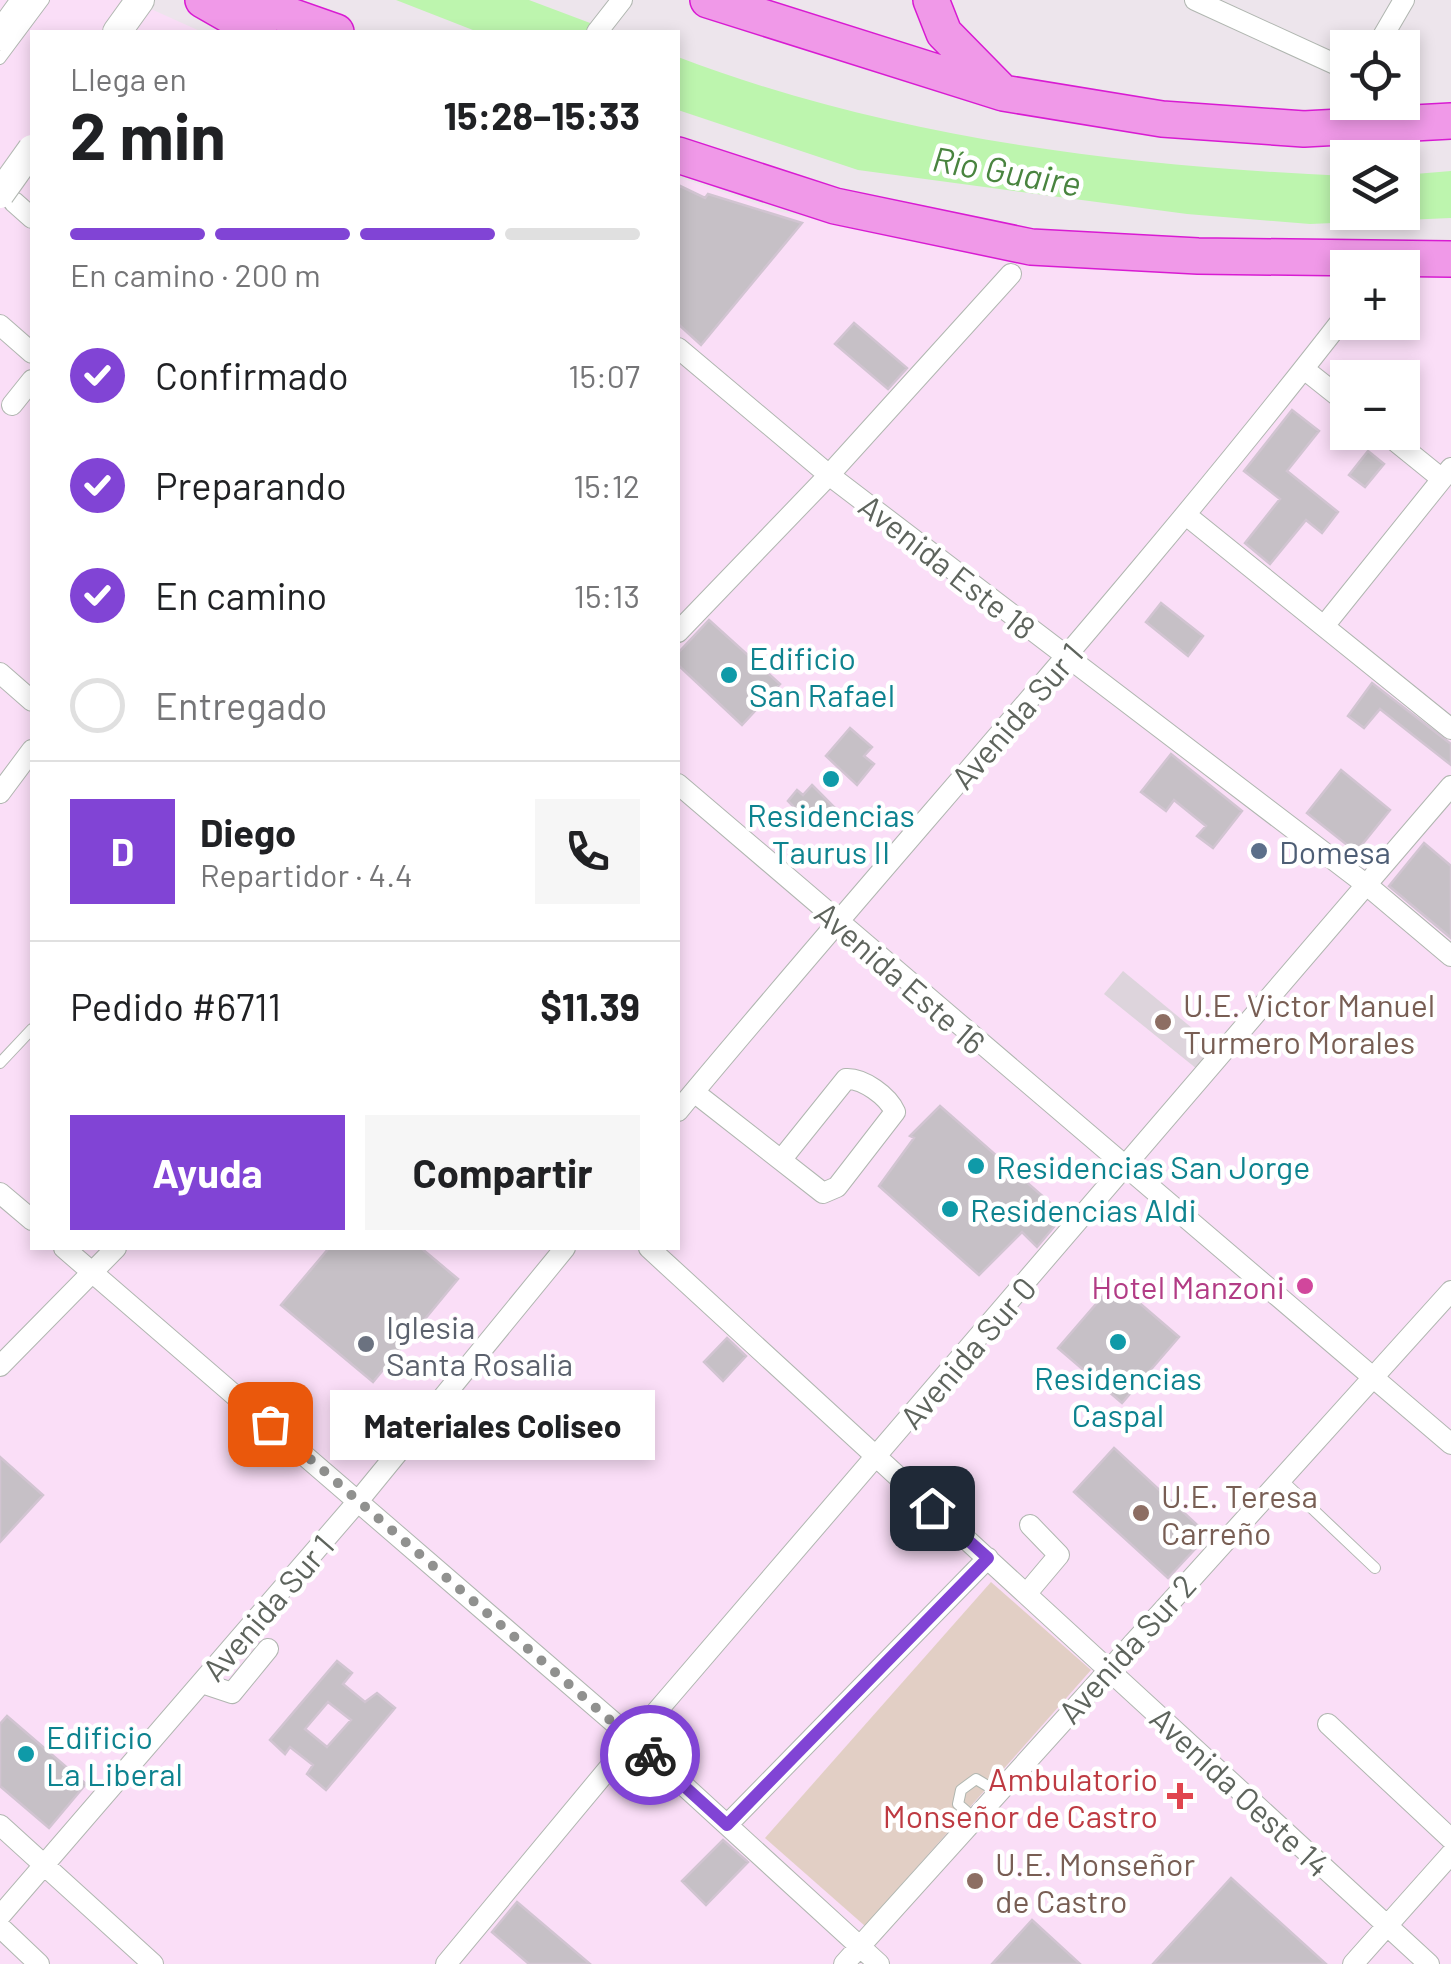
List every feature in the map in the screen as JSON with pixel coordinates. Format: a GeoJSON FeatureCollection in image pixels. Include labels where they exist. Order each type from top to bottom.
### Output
{"type":"FeatureCollection","features":[{"type":"Feature","properties":{"kind":"highway"},"geometry":{"type":"LineString","coordinates":[[203,0],[256,30]]}},
{"type":"Feature","properties":{"kind":"highway"},"geometry":{"type":"LineString","coordinates":[[246,0],[330,30]]}},
{"type":"Feature","properties":{"kind":"highway"},"geometry":{"type":"LineString","coordinates":[[708,0],[1002,93],[1162,119],[1304,129],[1451,122]]}},
{"type":"Feature","properties":{"kind":"highway"},"geometry":{"type":"LineString","coordinates":[[931,0],[944,33],[1002,93]]}},
{"type":"Feature","properties":{"kind":"highway"},"geometry":{"type":"LineString","coordinates":[[680,156],[835,206],[1031,247],[1198,256],[1451,259]]}},
{"type":"Feature","properties":{"kind":"main road"},"geometry":{"type":"LineString","coordinates":[[0,36],[26,0]]}},
{"type":"Feature","properties":{"kind":"main road"},"geometry":{"type":"LineString","coordinates":[[118,30],[140,0]]}},
{"type":"Feature","properties":{"kind":"main road"},"geometry":{"type":"LineString","coordinates":[[7,198],[30,144]]}},
{"type":"Feature","properties":{"kind":"street"},"geometry":{"type":"LineString","coordinates":[[599,30],[622,0]]}},
{"type":"Feature","properties":{"kind":"street"},"geometry":{"type":"LineString","coordinates":[[1195,0],[1330,62]]}},
{"type":"Feature","properties":{"kind":"street"},"geometry":{"type":"LineString","coordinates":[[1386,30],[1404,0]]}},
{"type":"Feature","properties":{"kind":"street"},"geometry":{"type":"LineString","coordinates":[[7,198],[30,216]]}},
{"type":"Feature","properties":{"kind":"street"},"geometry":{"type":"LineString","coordinates":[[680,630],[830,475],[1011,274]]}},
{"type":"Feature","properties":{"kind":"street"},"geometry":{"type":"LineString","coordinates":[[0,325],[30,351]]}},
{"type":"Feature","properties":{"kind":"street","name":"Avenida Sur 1"},"geometry":{"type":"LineString","coordinates":[[680,1110],[836,921],[1067,658],[1330,335]]}},
{"type":"Feature","properties":{"kind":"street","name":"Avenida Este 18"},"geometry":{"type":"LineString","coordinates":[[680,350],[830,475],[1368,886],[1451,956]]}},
{"type":"Feature","properties":{"kind":"street"},"geometry":{"type":"LineString","coordinates":[[1304,369],[1330,390]]}},
{"type":"Feature","properties":{"kind":"street"},"geometry":{"type":"LineString","coordinates":[[12,406],[30,383]]}},
{"type":"Feature","properties":{"kind":"street"},"geometry":{"type":"LineString","coordinates":[[1324,626],[1446,473],[1411,450]]}},
{"type":"Feature","properties":{"kind":"street"},"geometry":{"type":"LineString","coordinates":[[1186,515],[1451,729]]}},
{"type":"Feature","properties":{"kind":"street"},"geometry":{"type":"LineString","coordinates":[[0,673],[30,699]]}},
{"type":"Feature","properties":{"kind":"street"},"geometry":{"type":"LineString","coordinates":[[0,793],[30,753]]}},
{"type":"Feature","properties":{"kind":"street","name":"Avenida Este 16"},"geometry":{"type":"LineString","coordinates":[[680,786],[1451,1444]]}},
{"type":"Feature","properties":{"kind":"street","name":"Avenida Sur 0"},"geometry":{"type":"LineString","coordinates":[[446,1964],[633,1740],[1451,786]]}},
{"type":"Feature","properties":{"kind":"street"},"geometry":{"type":"LineString","coordinates":[[694,1092],[823,1194],[830,1192],[892,1121],[895,1112],[891,1104],[855,1078],[846,1078],[781,1160]]}},
{"type":"Feature","properties":{"kind":"street"},"geometry":{"type":"LineString","coordinates":[[0,1192],[30,1218]]}},
{"type":"Feature","properties":{"kind":"street"},"geometry":{"type":"LineString","coordinates":[[66,1250],[633,1740],[879,1964]]}},
{"type":"Feature","properties":{"kind":"street"},"geometry":{"type":"LineString","coordinates":[[0,1366],[114,1250]]}},
{"type":"Feature","properties":{"kind":"street","name":"Avenida Sur 1"},"geometry":{"type":"LineString","coordinates":[[0,1916],[359,1500],[563,1250]]}},
{"type":"Feature","properties":{"kind":"street","name":"Avenida Oeste 14"},"geometry":{"type":"LineString","coordinates":[[651,1250],[1429,1964]]}},
{"type":"Feature","properties":{"kind":"street","name":"Avenida Sur 2"},"geometry":{"type":"LineString","coordinates":[[844,1964],[1451,1291]]}},
{"type":"Feature","properties":{"kind":"street"},"geometry":{"type":"LineString","coordinates":[[1027,1593],[1059,1555],[1030,1525]]}},
{"type":"Feature","properties":{"kind":"street"},"geometry":{"type":"LineString","coordinates":[[727,1825],[988,1558]]}},
{"type":"Feature","properties":{"kind":"street"},"geometry":{"type":"LineString","coordinates":[[202,1683],[232,1693],[268,1649]]}},
{"type":"Feature","properties":{"kind":"street"},"geometry":{"type":"LineString","coordinates":[[1328,1724],[1451,1838]]}},
{"type":"Feature","properties":{"kind":"street"},"geometry":{"type":"LineString","coordinates":[[0,1825],[153,1964]]}},
{"type":"Feature","properties":{"kind":"street"},"geometry":{"type":"LineString","coordinates":[[1353,1964],[1451,1854]]}},
{"type":"Feature","properties":{"kind":"street"},"geometry":{"type":"LineString","coordinates":[[0,1927],[39,1964]]}},
{"type":"Feature","properties":{"kind":"lane"},"geometry":{"type":"LineString","coordinates":[[0,59],[44,0]]}},
{"type":"Feature","properties":{"kind":"lane"},"geometry":{"type":"LineString","coordinates":[[105,30],[127,0]]}},
{"type":"Feature","properties":{"kind":"lane"},"geometry":{"type":"LineString","coordinates":[[0,174],[30,143]]}},
{"type":"Feature","properties":{"kind":"lane"},"geometry":{"type":"LineString","coordinates":[[0,1064],[30,1030]]}},
{"type":"Feature","properties":{"kind":"lane"},"geometry":{"type":"LineString","coordinates":[[1282,1479],[1375,1568]]}},
{"type":"Feature","properties":{"kind":"shaded area"},"geometry":{"type":"Polygon","coordinates":[[[0,0],[131,0],[198,30],[30,30],[30,1250],[680,1250],[680,178],[781,212],[912,239],[1330,257],[1330,340],[1420,340],[1420,261],[1451,262],[1451,1964],[0,1964],[0,0]]]}},
{"type":"Feature","properties":{"kind":"shaded area","name":"U.E. Victor Manuel Turmero Morales"},"geometry":{"type":"Polygon","coordinates":[[[1123,971],[1215,1047],[1197,1069],[1104,994],[1123,971]]]}},
{"type":"Feature","properties":{"kind":"shaded area"},"geometry":{"type":"Polygon","coordinates":[[[991,1582],[1091,1670],[865,1926],[765,1838],[991,1582]]]}},
{"type":"Feature","properties":{"kind":"water"},"geometry":{"type":"Polygon","coordinates":[[[396,0],[529,0],[609,30],[473,30],[396,0]]]}},
{"type":"Feature","properties":{"kind":"water","name":"Río Guaire"},"geometry":{"type":"Polygon","coordinates":[[[680,58],[759,85],[923,128],[1177,165],[1330,175],[1330,223],[1187,214],[858,170],[680,111],[680,58]]]}},
{"type":"Feature","properties":{"kind":"water"},"geometry":{"type":"Polygon","coordinates":[[[1451,171],[1451,218],[1420,219],[1420,174],[1451,171]]]}},
{"type":"Feature","properties":{"kind":"building"},"geometry":{"type":"Polygon","coordinates":[[[680,186],[705,198],[708,194],[802,223],[701,345],[680,326],[680,186]]]}},
{"type":"Feature","properties":{"kind":"building"},"geometry":{"type":"Polygon","coordinates":[[[854,323],[907,368],[888,389],[835,344],[854,323]]]}},
{"type":"Feature","properties":{"kind":"building"},"geometry":{"type":"Polygon","coordinates":[[[1292,410],[1319,431],[1287,471],[1338,512],[1322,533],[1306,520],[1270,564],[1245,543],[1280,499],[1244,471],[1292,410]]]}},
{"type":"Feature","properties":{"kind":"building"},"geometry":{"type":"Polygon","coordinates":[[[1368,451],[1384,464],[1365,487],[1349,475],[1368,451]]]}},
{"type":"Feature","properties":{"kind":"building"},"geometry":{"type":"Polygon","coordinates":[[[1161,603],[1203,636],[1188,656],[1146,622],[1161,603]]]}},
{"type":"Feature","properties":{"kind":"building","name":"Edificio San Rafael"},"geometry":{"type":"Polygon","coordinates":[[[709,620],[780,684],[742,725],[680,667],[680,651],[709,620]]]}},
{"type":"Feature","properties":{"kind":"building"},"geometry":{"type":"Polygon","coordinates":[[[1372,683],[1451,744],[1451,765],[1380,709],[1364,728],[1348,716],[1372,683]]]}},
{"type":"Feature","properties":{"kind":"building"},"geometry":{"type":"Polygon","coordinates":[[[850,728],[872,747],[864,756],[874,764],[857,785],[826,756],[850,728]]]}},
{"type":"Feature","properties":{"kind":"building"},"geometry":{"type":"Polygon","coordinates":[[[1171,754],[1242,811],[1213,848],[1197,836],[1206,826],[1174,800],[1166,811],[1141,792],[1171,754]]]}},
{"type":"Feature","properties":{"kind":"building"},"geometry":{"type":"Polygon","coordinates":[[[1341,770],[1390,810],[1356,852],[1307,813],[1341,770]]]}},
{"type":"Feature","properties":{"kind":"building"},"geometry":{"type":"Polygon","coordinates":[[[812,785],[836,809],[819,828],[813,823],[808,828],[791,813],[795,808],[788,801],[797,790],[803,795],[812,785]]]}},
{"type":"Feature","properties":{"kind":"building"},"geometry":{"type":"Polygon","coordinates":[[[1424,843],[1451,866],[1451,938],[1389,886],[1424,843]]]}},
{"type":"Feature","properties":{"kind":"building"},"geometry":{"type":"Polygon","coordinates":[[[940,1106],[1064,1215],[1037,1247],[1022,1232],[979,1275],[879,1186],[914,1138],[910,1136],[940,1106]]]}},
{"type":"Feature","properties":{"kind":"building","name":"Iglesia Santa Rosalia"},"geometry":{"type":"Polygon","coordinates":[[[327,1250],[423,1250],[458,1279],[373,1382],[281,1305],[327,1250]]]}},
{"type":"Feature","properties":{"kind":"building","name":"Residencias Caspal"},"geometry":{"type":"Polygon","coordinates":[[[1115,1282],[1179,1337],[1122,1403],[1058,1348],[1115,1282]]]}},
{"type":"Feature","properties":{"kind":"building"},"geometry":{"type":"Polygon","coordinates":[[[727,1338],[746,1356],[723,1381],[704,1362],[727,1338]]]}},
{"type":"Feature","properties":{"kind":"building","name":"U.E. Teresa Carreño"},"geometry":{"type":"Polygon","coordinates":[[[1114,1448],[1208,1535],[1168,1578],[1074,1492],[1114,1448]]]}},
{"type":"Feature","properties":{"kind":"building"},"geometry":{"type":"Polygon","coordinates":[[[0,1457],[43,1495],[0,1542],[0,1457]]]}},
{"type":"Feature","properties":{"kind":"building"},"geometry":{"type":"Polygon","coordinates":[[[337,1661],[352,1673],[343,1684],[365,1702],[377,1693],[395,1708],[326,1790],[307,1774],[313,1765],[290,1747],[285,1754],[270,1740],[337,1661]],[[328,1702],[305,1729],[327,1747],[351,1720],[328,1702]]]}},
{"type":"Feature","properties":{"kind":"building","name":"Edificio La Liberal"},"geometry":{"type":"Polygon","coordinates":[[[7,1716],[86,1784],[49,1828],[0,1786],[0,1724],[7,1716]]]}},
{"type":"Feature","properties":{"kind":"building"},"geometry":{"type":"Polygon","coordinates":[[[723,1840],[748,1862],[706,1905],[682,1881],[723,1840]]]}},
{"type":"Feature","properties":{"kind":"building"},"geometry":{"type":"Polygon","coordinates":[[[1231,1878],[1326,1964],[1153,1964],[1231,1878]]]}},
{"type":"Feature","properties":{"kind":"building"},"geometry":{"type":"Polygon","coordinates":[[[517,1902],[590,1964],[529,1964],[492,1932],[517,1902]]]}},
{"type":"Feature","properties":{"kind":"building"},"geometry":{"type":"Polygon","coordinates":[[[1032,1920],[1080,1964],[992,1964],[1032,1920]]]}},
{"type":"Feature","properties":{"kind":"way so far"},"geometry":{"type":"LineString","coordinates":[[270,1424],[650,1755]]}},
{"type":"Feature","properties":{"kind":"place","name":"Edificio San Rafael"},"geometry":{"type":"Point","coordinates":[729,675]}},
{"type":"Feature","properties":{"kind":"place","name":"Residencias Taurus II"},"geometry":{"type":"Point","coordinates":[831,779]}},
{"type":"Feature","properties":{"kind":"place","name":"Domesa"},"geometry":{"type":"Point","coordinates":[1259,851]}},
{"type":"Feature","properties":{"kind":"place","name":"U.E. Victor Manuel Turmero Morales"},"geometry":{"type":"Point","coordinates":[1163,1022]}},
{"type":"Feature","properties":{"kind":"place","name":"Residencias San Jorge"},"geometry":{"type":"Point","coordinates":[976,1166]}},
{"type":"Feature","properties":{"kind":"place","name":"Residencias Aldi"},"geometry":{"type":"Point","coordinates":[950,1209]}},
{"type":"Feature","properties":{"kind":"place","name":"Hotel Manzoni"},"geometry":{"type":"Point","coordinates":[1305,1286]}},
{"type":"Feature","properties":{"kind":"place","name":"Residencias Caspal"},"geometry":{"type":"Point","coordinates":[1118,1342]}},
{"type":"Feature","properties":{"kind":"place","name":"Iglesia Santa Rosalia"},"geometry":{"type":"Point","coordinates":[366,1344]}},
{"type":"Feature","properties":{"kind":"place","name":"Materiales Coliseo"},"geometry":{"type":"Point","coordinates":[270,1424]}},
{"type":"Feature","properties":{"kind":"place","name":"U.E. Teresa Carreño"},"geometry":{"type":"Point","coordinates":[1141,1513]}},
{"type":"Feature","properties":{"kind":"place","name":"Edificio La Liberal"},"geometry":{"type":"Point","coordinates":[26,1754]}},
{"type":"Feature","properties":{"kind":"place","name":"Ambulatorio Monseñor de Castro"},"geometry":{"type":"Point","coordinates":[1180,1796]}},
{"type":"Feature","properties":{"kind":"place","name":"U.E. Monseñor de Castro"},"geometry":{"type":"Point","coordinates":[975,1881]}},
{"type":"Feature","properties":{"kind":"route"},"geometry":{"type":"LineString","coordinates":[[650,1755],[727,1825],[988,1558],[932,1508]]}}]}
